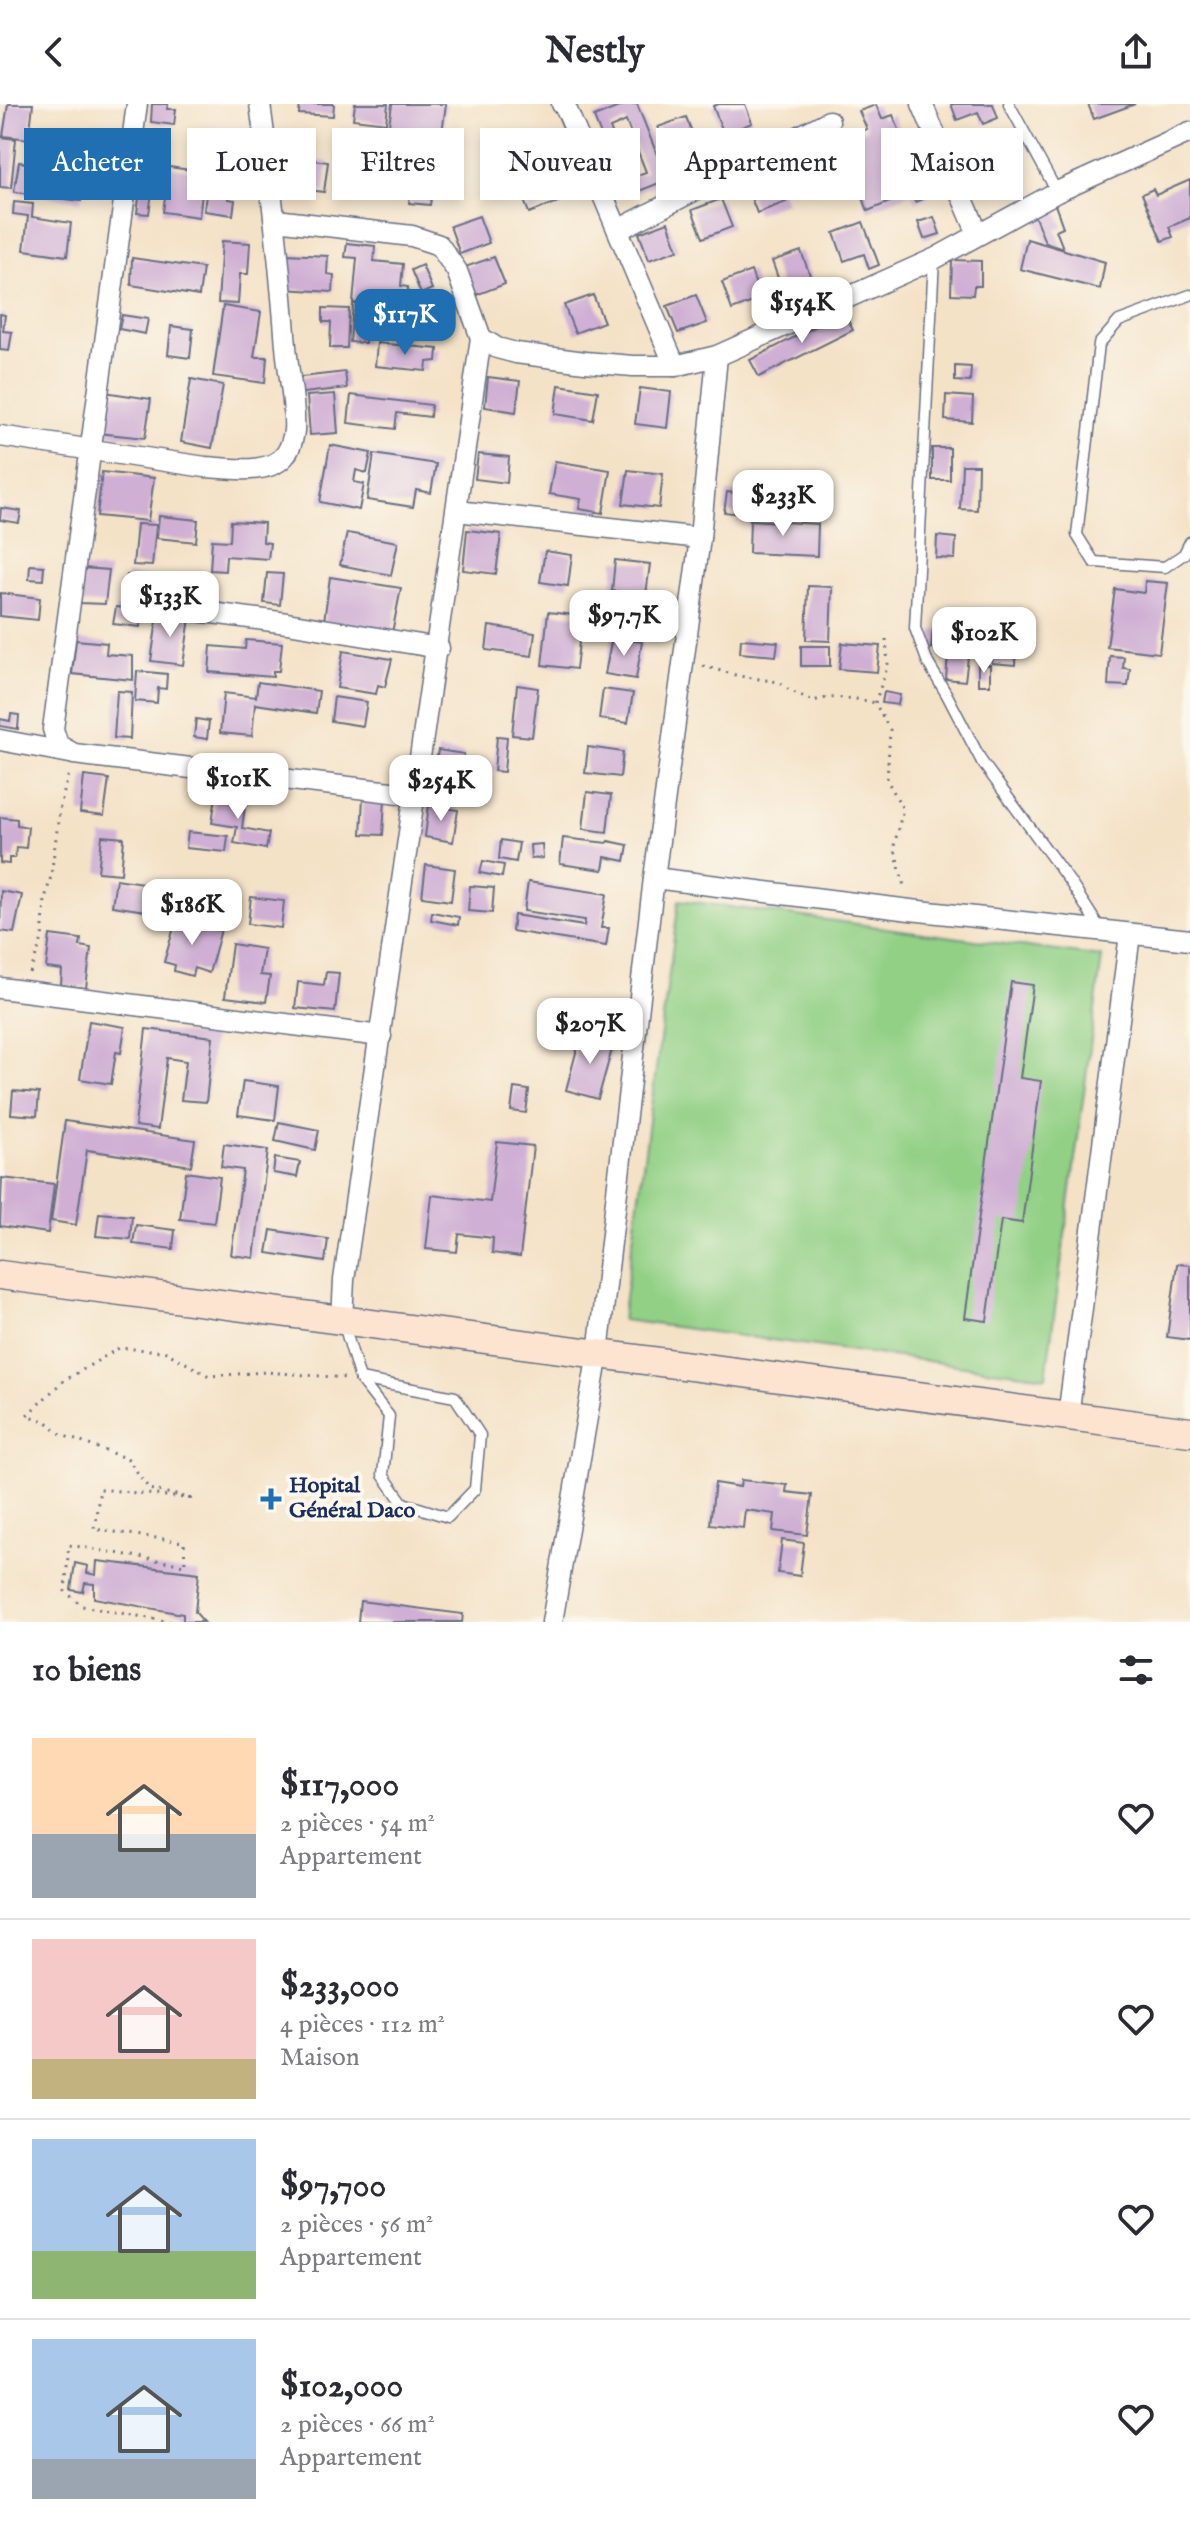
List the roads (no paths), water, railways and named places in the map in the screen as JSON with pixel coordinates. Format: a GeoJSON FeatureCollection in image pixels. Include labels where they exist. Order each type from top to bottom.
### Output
{"type":"FeatureCollection","features":[{"type":"Feature","properties":{"kind":"street"},"geometry":{"type":"LineString","coordinates":[[74,754],[58,745],[53,729],[137,104]]}},
{"type":"Feature","properties":{"kind":"street"},"geometry":{"type":"LineString","coordinates":[[0,436],[205,467],[267,467],[285,456],[294,434],[294,409],[276,220],[260,104]]}},
{"type":"Feature","properties":{"kind":"street"},"geometry":{"type":"LineString","coordinates":[[562,104],[675,366]]}},
{"type":"Feature","properties":{"kind":"street"},"geometry":{"type":"LineString","coordinates":[[923,104],[978,234]]}},
{"type":"Feature","properties":{"kind":"street"},"geometry":{"type":"LineString","coordinates":[[618,230],[829,121]]}},
{"type":"Feature","properties":{"kind":"street"},"geometry":{"type":"LineString","coordinates":[[481,338],[497,348],[516,353],[633,366],[675,366],[717,356],[934,259],[1057,192],[1190,132]]}},
{"type":"Feature","properties":{"kind":"street"},"geometry":{"type":"LineString","coordinates":[[276,220],[412,236],[439,245],[457,271],[481,338],[439,648],[344,1280],[342,1320]]}},
{"type":"Feature","properties":{"kind":"street"},"geometry":{"type":"LineString","coordinates":[[552,1622],[598,1353],[681,662],[700,538],[717,356]]}},
{"type":"Feature","properties":{"kind":"street"},"geometry":{"type":"LineString","coordinates":[[457,511],[700,538]]}},
{"type":"Feature","properties":{"kind":"street"},"geometry":{"type":"LineString","coordinates":[[152,605],[439,648]]}},
{"type":"Feature","properties":{"kind":"street"},"geometry":{"type":"LineString","coordinates":[[0,740],[74,754],[416,795]]}},
{"type":"Feature","properties":{"kind":"street"},"geometry":{"type":"LineString","coordinates":[[654,878],[1190,940]]}},
{"type":"Feature","properties":{"kind":"street"},"geometry":{"type":"LineString","coordinates":[[1068,1417],[1130,934]]}},
{"type":"Feature","properties":{"kind":"street"},"geometry":{"type":"LineString","coordinates":[[0,988],[381,1036]]}},
{"type":"Feature","properties":{"kind":"street"},"geometry":{"type":"LineString","coordinates":[[0,1275],[1190,1432]]}},
{"type":"Feature","properties":{"kind":"lane"},"geometry":{"type":"LineString","coordinates":[[1009,104],[1057,192]]}},
{"type":"Feature","properties":{"kind":"lane"},"geometry":{"type":"LineString","coordinates":[[934,259],[915,628],[928,663],[982,762],[1070,882],[1101,931]]}},
{"type":"Feature","properties":{"kind":"lane"},"geometry":{"type":"LineString","coordinates":[[1190,295],[1119,321],[1099,344],[1077,535],[1094,562],[1165,567],[1184,554],[1190,542]]}},
{"type":"Feature","properties":{"kind":"lane"},"geometry":{"type":"LineString","coordinates":[[342,1320],[360,1379],[389,1416],[383,1475],[403,1503],[448,1517],[475,1489],[480,1435],[455,1397],[360,1379]]}},
{"type":"Feature","properties":{"kind":"place","name":"Hopital Général Daco"},"geometry":{"type":"Point","coordinates":[271,1499]}}]}
